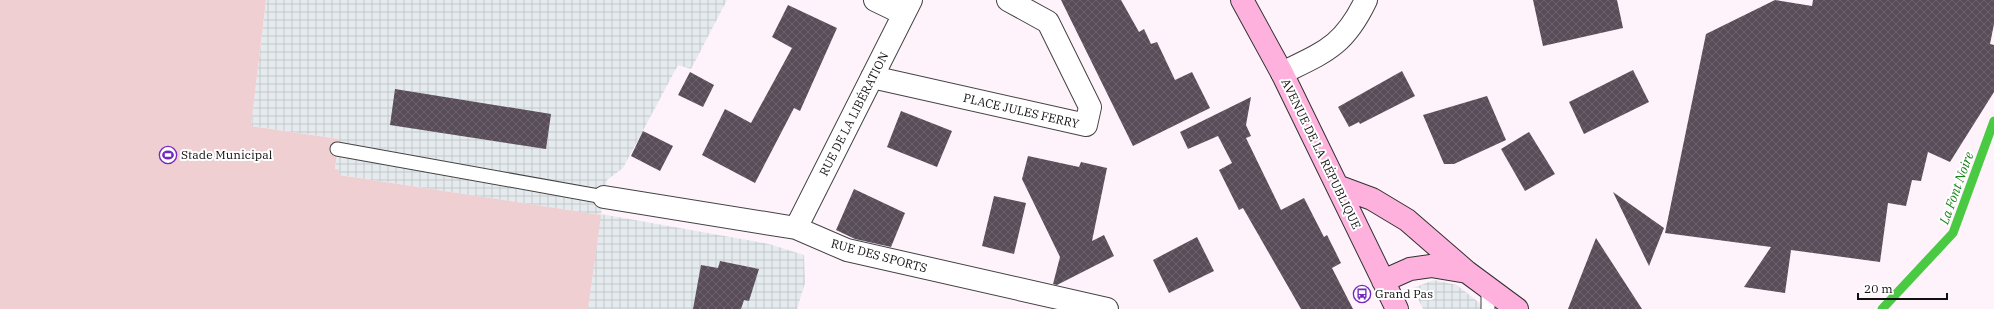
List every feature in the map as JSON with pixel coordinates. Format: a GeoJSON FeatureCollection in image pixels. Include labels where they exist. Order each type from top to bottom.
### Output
{"type":"FeatureCollection","features":[{"type":"Feature","properties":{"kind":"main road","name":"AVENUE DE LA RÉPUBLIQUE"},"geometry":{"type":"LineString","coordinates":[[1242,0],[1282,74],[1397,309]]}},
{"type":"Feature","properties":{"kind":"main road"},"geometry":{"type":"LineString","coordinates":[[1337,186],[1372,199],[1407,220],[1467,272],[1517,309]]}},
{"type":"Feature","properties":{"kind":"main road"},"geometry":{"type":"LineString","coordinates":[[1383,281],[1410,269],[1431,266],[1467,272]]}},
{"type":"Feature","properties":{"kind":"street"},"geometry":{"type":"LineString","coordinates":[[875,0],[908,7]]}},
{"type":"Feature","properties":{"kind":"street","name":"PLACE JULES FERRY"},"geometry":{"type":"LineString","coordinates":[[872,77],[1086,125],[1090,107],[1048,22],[1008,0]]}},
{"type":"Feature","properties":{"kind":"street"},"geometry":{"type":"LineString","coordinates":[[1282,74],[1325,52],[1343,37],[1359,15],[1366,0]]}},
{"type":"Feature","properties":{"kind":"street","name":"RUE DE LA LIBÉRATION"},"geometry":{"type":"LineString","coordinates":[[796,228],[908,7]]}},
{"type":"Feature","properties":{"kind":"street","name":"RUE DES SPORTS"},"geometry":{"type":"LineString","coordinates":[[604,196],[796,228],[816,238],[847,250],[1107,309]]}},
{"type":"Feature","properties":{"kind":"lane"},"geometry":{"type":"LineString","coordinates":[[338,149],[604,196]]}},
{"type":"Feature","properties":{"kind":"lane"},"geometry":{"type":"LineString","coordinates":[[1488,287],[1488,309]]}},
{"type":"Feature","properties":{"kind":"shaded area","name":"Stade Municipal"},"geometry":{"type":"Polygon","coordinates":[[[0,0],[266,0],[251,126],[339,139],[335,169],[340,170],[339,175],[601,215],[588,309],[0,309],[0,0]]]}},
{"type":"Feature","properties":{"kind":"shaded area"},"geometry":{"type":"Polygon","coordinates":[[[266,0],[727,0],[691,69],[678,65],[623,168],[607,180],[601,214],[769,244],[804,255],[805,283],[797,309],[588,309],[600,215],[339,175],[335,170],[339,139],[251,126],[266,0]]]}},
{"type":"Feature","properties":{"kind":"shaded area"},"geometry":{"type":"Polygon","coordinates":[[[1434,280],[1457,285],[1487,309],[1423,309],[1413,288],[1434,280]]]}},
{"type":"Feature","properties":{"kind":"building"},"geometry":{"type":"Polygon","coordinates":[[[1061,0],[1121,0],[1139,32],[1144,29],[1151,44],[1157,42],[1175,80],[1192,72],[1210,108],[1133,146],[1061,0]]]}},
{"type":"Feature","properties":{"kind":"building"},"geometry":{"type":"Polygon","coordinates":[[[1533,0],[1617,0],[1623,28],[1543,46],[1533,0]]]}},
{"type":"Feature","properties":{"kind":"building"},"geometry":{"type":"Polygon","coordinates":[[[1775,0],[1812,6],[1813,0],[1994,0],[1994,24],[1990,44],[1994,45],[1994,92],[1950,162],[1928,152],[1921,181],[1912,180],[1906,206],[1888,203],[1880,262],[1791,250],[1785,293],[1744,287],[1771,247],[1665,233],[1706,34],[1775,0]]]}},
{"type":"Feature","properties":{"kind":"building"},"geometry":{"type":"Polygon","coordinates":[[[788,5],[837,28],[800,111],[794,108],[755,183],[702,155],[725,109],[751,123],[792,48],[772,37],[788,5]]]}},
{"type":"Feature","properties":{"kind":"building"},"geometry":{"type":"Polygon","coordinates":[[[1633,70],[1649,102],[1584,134],[1569,102],[1633,70]]]}},
{"type":"Feature","properties":{"kind":"building"},"geometry":{"type":"Polygon","coordinates":[[[1402,71],[1415,96],[1360,124],[1359,122],[1349,127],[1338,107],[1402,71]]]}},
{"type":"Feature","properties":{"kind":"building"},"geometry":{"type":"Polygon","coordinates":[[[690,72],[714,85],[703,107],[678,95],[690,72]]]}},
{"type":"Feature","properties":{"kind":"building"},"geometry":{"type":"Polygon","coordinates":[[[395,89],[551,114],[546,149],[390,125],[395,89]]]}},
{"type":"Feature","properties":{"kind":"building"},"geometry":{"type":"Polygon","coordinates":[[[1487,96],[1506,140],[1454,164],[1444,164],[1423,115],[1487,96]]]}},
{"type":"Feature","properties":{"kind":"building"},"geometry":{"type":"Polygon","coordinates":[[[1251,97],[1246,125],[1251,136],[1246,138],[1281,210],[1304,198],[1324,237],[1327,235],[1341,263],[1332,268],[1353,309],[1301,309],[1243,208],[1239,210],[1219,170],[1232,163],[1218,136],[1188,149],[1180,132],[1251,97]]]}},
{"type":"Feature","properties":{"kind":"building"},"geometry":{"type":"Polygon","coordinates":[[[901,111],[952,131],[937,167],[887,147],[901,111]]]}},
{"type":"Feature","properties":{"kind":"building"},"geometry":{"type":"Polygon","coordinates":[[[643,131],[673,146],[660,171],[631,156],[643,131]]]}},
{"type":"Feature","properties":{"kind":"building"},"geometry":{"type":"Polygon","coordinates":[[[1529,132],[1555,174],[1525,191],[1501,149],[1529,132]]]}},
{"type":"Feature","properties":{"kind":"building"},"geometry":{"type":"Polygon","coordinates":[[[1028,156],[1079,167],[1081,162],[1107,168],[1092,241],[1104,235],[1114,256],[1057,285],[1053,284],[1060,257],[1022,179],[1028,156]]]}},
{"type":"Feature","properties":{"kind":"building"},"geometry":{"type":"Polygon","coordinates":[[[854,189],[905,213],[891,247],[855,239],[836,230],[854,189]]]}},
{"type":"Feature","properties":{"kind":"building"},"geometry":{"type":"Polygon","coordinates":[[[1613,192],[1664,228],[1649,266],[1613,192]]]}},
{"type":"Feature","properties":{"kind":"building"},"geometry":{"type":"Polygon","coordinates":[[[994,196],[1026,203],[1014,254],[982,246],[994,196]]]}},
{"type":"Feature","properties":{"kind":"building"},"geometry":{"type":"Polygon","coordinates":[[[1197,237],[1214,271],[1169,293],[1153,260],[1197,237]]]}},
{"type":"Feature","properties":{"kind":"building"},"geometry":{"type":"Polygon","coordinates":[[[1596,238],[1642,309],[1568,309],[1596,238]]]}},
{"type":"Feature","properties":{"kind":"building"},"geometry":{"type":"Polygon","coordinates":[[[720,261],[759,269],[749,301],[744,300],[741,309],[693,309],[701,265],[718,268],[720,261]]]}},
{"type":"Feature","properties":{"kind":"waterway","name":"La Font Noire"},"geometry":{"type":"LineString","coordinates":[[1882,309],[1953,233],[1994,121]]}},
{"type":"Feature","properties":{"kind":"place","name":"Stade Municipal"},"geometry":{"type":"Point","coordinates":[168,155]}},
{"type":"Feature","properties":{"kind":"place","name":"Grand Pas"},"geometry":{"type":"Point","coordinates":[1362,294]}}]}
